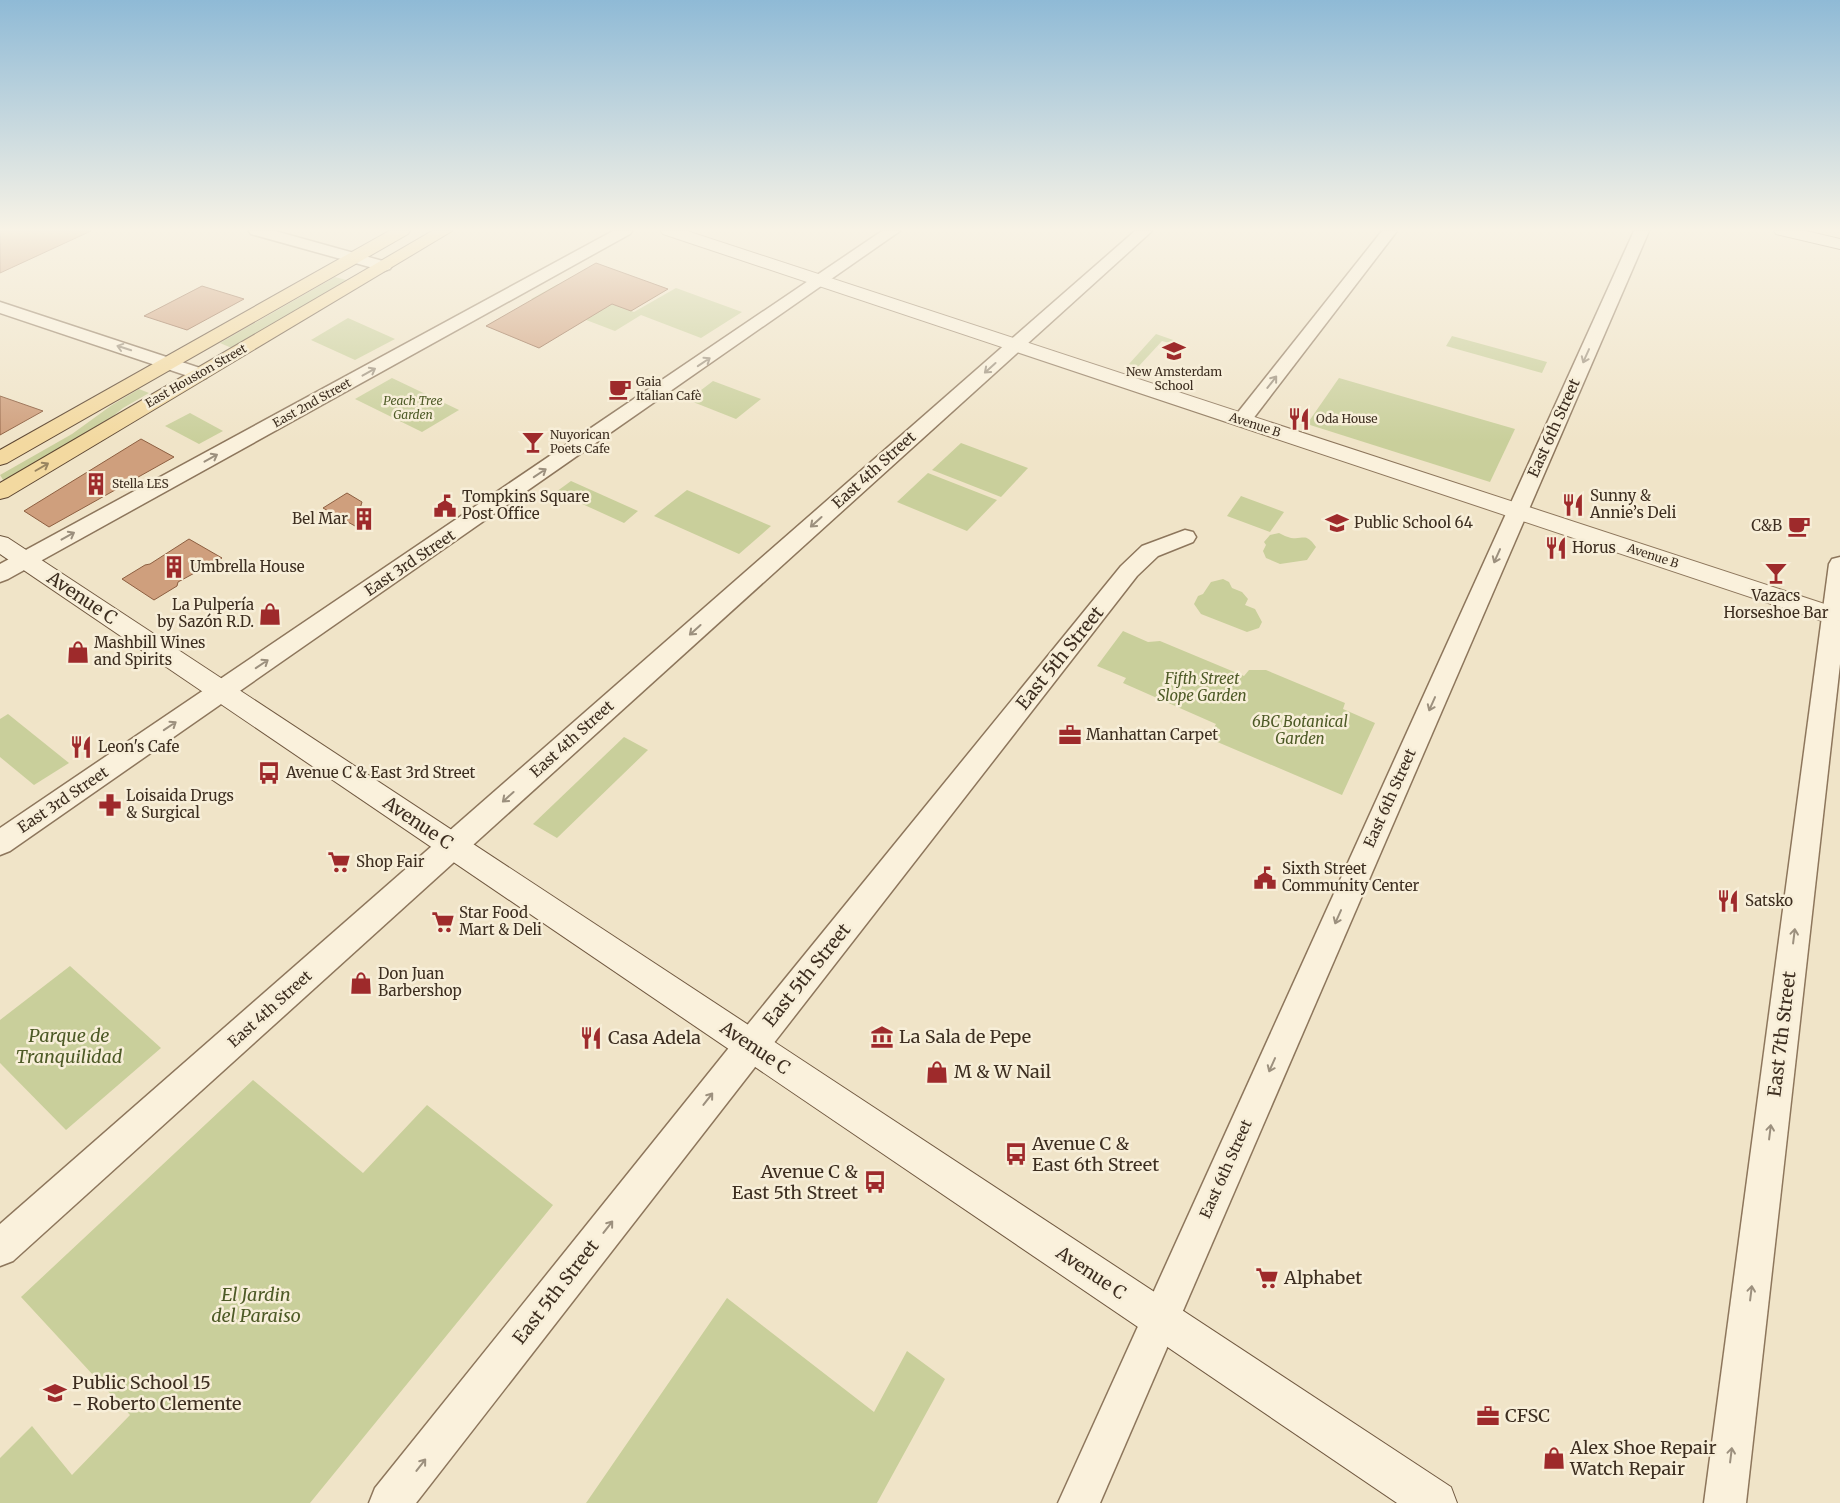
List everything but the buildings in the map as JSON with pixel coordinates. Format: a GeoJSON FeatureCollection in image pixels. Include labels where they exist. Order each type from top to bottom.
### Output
{"type":"FeatureCollection","features":[{"type":"Feature","properties":{"kind":"main road","name":"East Houston Street"},"geometry":{"type":"LineString","coordinates":[[0,459],[278,301]]}},
{"type":"Feature","properties":{"kind":"main road","name":"East Houston Street"},"geometry":{"type":"LineString","coordinates":[[0,492],[324,301]]}},
{"type":"Feature","properties":{"kind":"main road","name":"Avenue B"},"geometry":{"type":"LineString","coordinates":[[879,301],[1837,617]]}},
{"type":"Feature","properties":{"kind":"main road","name":"Avenue C"},"geometry":{"type":"LineString","coordinates":[[0,543],[1435,1503]]}},
{"type":"Feature","properties":{"kind":"street","name":"East 2nd Street"},"geometry":{"type":"LineString","coordinates":[[0,574],[499,301]]}},
{"type":"Feature","properties":{"kind":"street","name":"East 3rd Street"},"geometry":{"type":"LineString","coordinates":[[0,843],[792,301]]}},
{"type":"Feature","properties":{"kind":"street","name":"East 4th Street"},"geometry":{"type":"LineString","coordinates":[[0,1248],[1064,301]]}},
{"type":"Feature","properties":{"kind":"street"},"geometry":{"type":"LineString","coordinates":[[1242,420],[1336,301]]}},
{"type":"Feature","properties":{"kind":"street","name":"East 6th Street"},"geometry":{"type":"LineString","coordinates":[[1079,1503],[1611,301]]}},
{"type":"Feature","properties":{"kind":"street"},"geometry":{"type":"LineString","coordinates":[[0,307],[200,374]]}},
{"type":"Feature","properties":{"kind":"street","name":"East 5th Street"},"geometry":{"type":"LineString","coordinates":[[390,1503],[750,1045],[1129,572],[1150,551],[1185,537]]}},
{"type":"Feature","properties":{"kind":"street","name":"East 7th Street"},"geometry":{"type":"LineString","coordinates":[[1725,1503],[1837,617],[1840,564]]}},
{"type":"Feature","properties":{"kind":"green space"},"geometry":{"type":"Polygon","coordinates":[[[293,301],[316,301],[234,349],[220,343],[293,301]]]}},
{"type":"Feature","properties":{"kind":"green space"},"geometry":{"type":"Polygon","coordinates":[[[537,301],[605,301],[634,312],[653,301],[712,301],[742,312],[701,338],[641,315],[615,331],[537,301]]]}},
{"type":"Feature","properties":{"kind":"green space"},"geometry":{"type":"Polygon","coordinates":[[[348,318],[395,339],[355,360],[311,340],[348,318]]]}},
{"type":"Feature","properties":{"kind":"green space"},"geometry":{"type":"Polygon","coordinates":[[[1156,334],[1176,341],[1173,344],[1162,341],[1138,367],[1129,364],[1156,334]]]}},
{"type":"Feature","properties":{"kind":"green space"},"geometry":{"type":"Polygon","coordinates":[[[1452,336],[1547,362],[1542,373],[1446,346],[1452,336]]]}},
{"type":"Feature","properties":{"kind":"green space","name":"Peach Tree Garden"},"geometry":{"type":"Polygon","coordinates":[[[392,378],[459,410],[422,432],[355,399],[392,378]]]}},
{"type":"Feature","properties":{"kind":"green space"},"geometry":{"type":"Polygon","coordinates":[[[1339,378],[1515,429],[1490,482],[1307,424],[1339,378]]]}},
{"type":"Feature","properties":{"kind":"green space"},"geometry":{"type":"Polygon","coordinates":[[[713,381],[761,399],[736,419],[688,400],[713,381]]]}},
{"type":"Feature","properties":{"kind":"green space"},"geometry":{"type":"Polygon","coordinates":[[[139,389],[149,393],[123,408],[97,429],[5,483],[0,475],[72,434],[112,405],[139,389]]]}},
{"type":"Feature","properties":{"kind":"green space"},"geometry":{"type":"Polygon","coordinates":[[[190,413],[223,431],[199,444],[165,426],[190,413]]]}},
{"type":"Feature","properties":{"kind":"green space"},"geometry":{"type":"Polygon","coordinates":[[[961,443],[1028,468],[1001,497],[932,470],[961,443]]]}},
{"type":"Feature","properties":{"kind":"green space"},"geometry":{"type":"Polygon","coordinates":[[[928,473],[997,500],[967,531],[897,502],[928,473]]]}},
{"type":"Feature","properties":{"kind":"green space"},"geometry":{"type":"Polygon","coordinates":[[[571,481],[638,511],[624,523],[556,492],[571,481]]]}},
{"type":"Feature","properties":{"kind":"green space"},"geometry":{"type":"Polygon","coordinates":[[[687,490],[771,526],[739,554],[654,516],[687,490]]]}},
{"type":"Feature","properties":{"kind":"green space"},"geometry":{"type":"Polygon","coordinates":[[[1241,496],[1284,512],[1270,532],[1227,516],[1241,496]]]}},
{"type":"Feature","properties":{"kind":"green space"},"geometry":{"type":"Polygon","coordinates":[[[1279,533],[1291,538],[1307,538],[1316,547],[1307,560],[1280,564],[1266,558],[1263,551],[1266,545],[1264,542],[1270,535],[1279,533]]]}},
{"type":"Feature","properties":{"kind":"green space"},"geometry":{"type":"Polygon","coordinates":[[[1223,579],[1229,582],[1232,588],[1242,592],[1248,599],[1245,605],[1255,609],[1262,622],[1259,628],[1247,632],[1201,614],[1194,604],[1198,596],[1203,594],[1211,582],[1223,579]]]}},
{"type":"Feature","properties":{"kind":"green space","name":"6BC Botanical Garden"},"geometry":{"type":"Polygon","coordinates":[[[1123,631],[1148,642],[1160,641],[1244,676],[1249,670],[1266,670],[1345,703],[1343,709],[1375,723],[1342,795],[1208,738],[1216,724],[1123,683],[1126,678],[1097,666],[1123,631]]]}},
{"type":"Feature","properties":{"kind":"green space"},"geometry":{"type":"Polygon","coordinates":[[[8,714],[69,763],[34,785],[0,757],[0,719],[8,714]]]}},
{"type":"Feature","properties":{"kind":"green space"},"geometry":{"type":"Polygon","coordinates":[[[624,737],[648,750],[557,838],[533,824],[624,737]]]}},
{"type":"Feature","properties":{"kind":"green space","name":"Parque de Tranquilidad"},"geometry":{"type":"Polygon","coordinates":[[[70,966],[161,1048],[66,1130],[0,1063],[0,1020],[70,966]]]}},
{"type":"Feature","properties":{"kind":"green space","name":"El Jardin del Paraiso"},"geometry":{"type":"Polygon","coordinates":[[[253,1080],[363,1173],[427,1105],[553,1205],[310,1503],[0,1503],[0,1458],[32,1426],[72,1475],[130,1415],[21,1297],[253,1080]]]}},
{"type":"Feature","properties":{"kind":"green space"},"geometry":{"type":"Polygon","coordinates":[[[727,1298],[874,1412],[907,1351],[945,1379],[877,1503],[586,1503],[727,1298]]]}},
{"type":"Feature","properties":{"kind":"place","name":"New Amsterdam School"},"geometry":{"type":"Point","coordinates":[1174,351]}},
{"type":"Feature","properties":{"kind":"place","name":"Gaia Italian Cafè"},"geometry":{"type":"Point","coordinates":[620,389]}},
{"type":"Feature","properties":{"kind":"place","name":"Oda House"},"geometry":{"type":"Point","coordinates":[1299,419]}},
{"type":"Feature","properties":{"kind":"place","name":"Nuyorican Poets Cafe"},"geometry":{"type":"Point","coordinates":[533,442]}},
{"type":"Feature","properties":{"kind":"place","name":"Stella LES"},"geometry":{"type":"Point","coordinates":[96,484]}},
{"type":"Feature","properties":{"kind":"place","name":"Sunny & Annie’s Deli"},"geometry":{"type":"Point","coordinates":[1573,505]}},
{"type":"Feature","properties":{"kind":"place","name":"Tompkins Square Post Office"},"geometry":{"type":"Point","coordinates":[445,506]}},
{"type":"Feature","properties":{"kind":"place","name":"Bel Mar"},"geometry":{"type":"Point","coordinates":[364,519]}},
{"type":"Feature","properties":{"kind":"place","name":"Public School 64"},"geometry":{"type":"Point","coordinates":[1337,523]}},
{"type":"Feature","properties":{"kind":"place","name":"C&B"},"geometry":{"type":"Point","coordinates":[1799,526]}},
{"type":"Feature","properties":{"kind":"place","name":"Horus"},"geometry":{"type":"Point","coordinates":[1556,548]}},
{"type":"Feature","properties":{"kind":"place","name":"Umbrella House"},"geometry":{"type":"Point","coordinates":[174,567]}},
{"type":"Feature","properties":{"kind":"place","name":"Vazacs Horseshoe Bar"},"geometry":{"type":"Point","coordinates":[1776,573]}},
{"type":"Feature","properties":{"kind":"place","name":"La Pulpería by Sazón R.D."},"geometry":{"type":"Point","coordinates":[270,614]}},
{"type":"Feature","properties":{"kind":"place","name":"Mashbill Wines and Spirits"},"geometry":{"type":"Point","coordinates":[78,652]}},
{"type":"Feature","properties":{"kind":"place","name":"Manhattan Carpet"},"geometry":{"type":"Point","coordinates":[1070,735]}},
{"type":"Feature","properties":{"kind":"place","name":"Leon's Cafe"},"geometry":{"type":"Point","coordinates":[81,747]}},
{"type":"Feature","properties":{"kind":"place","name":"Avenue C & East 3rd Street"},"geometry":{"type":"Point","coordinates":[269,773]}},
{"type":"Feature","properties":{"kind":"place","name":"Loisaida Drugs & Surgical"},"geometry":{"type":"Point","coordinates":[110,805]}},
{"type":"Feature","properties":{"kind":"place","name":"Shop Fair"},"geometry":{"type":"Point","coordinates":[339,862]}},
{"type":"Feature","properties":{"kind":"place","name":"Sixth Street Community Center"},"geometry":{"type":"Point","coordinates":[1265,878]}},
{"type":"Feature","properties":{"kind":"place","name":"Satsko"},"geometry":{"type":"Point","coordinates":[1728,901]}},
{"type":"Feature","properties":{"kind":"place","name":"Star Food Mart & Deli"},"geometry":{"type":"Point","coordinates":[443,922]}},
{"type":"Feature","properties":{"kind":"place","name":"Don Juan Barbershop"},"geometry":{"type":"Point","coordinates":[361,983]}},
{"type":"Feature","properties":{"kind":"place","name":"La Sala de Pepe"},"geometry":{"type":"Point","coordinates":[882,1037]}},
{"type":"Feature","properties":{"kind":"place","name":"Casa Adela"},"geometry":{"type":"Point","coordinates":[591,1038]}},
{"type":"Feature","properties":{"kind":"place","name":"M & W Nail"},"geometry":{"type":"Point","coordinates":[937,1072]}},
{"type":"Feature","properties":{"kind":"place","name":"Avenue C & East 6th Street"},"geometry":{"type":"Point","coordinates":[1016,1154]}},
{"type":"Feature","properties":{"kind":"place","name":"Avenue C & East 5th Street"},"geometry":{"type":"Point","coordinates":[875,1182]}},
{"type":"Feature","properties":{"kind":"place","name":"Alphabet"},"geometry":{"type":"Point","coordinates":[1267,1278]}},
{"type":"Feature","properties":{"kind":"place","name":"Public School 15 - Roberto Clemente"},"geometry":{"type":"Point","coordinates":[55,1393]}},
{"type":"Feature","properties":{"kind":"place","name":"CFSC"},"geometry":{"type":"Point","coordinates":[1488,1416]}},
{"type":"Feature","properties":{"kind":"place","name":"Alex Shoe Repair Watch Repair"},"geometry":{"type":"Point","coordinates":[1554,1458]}},
{"type":"Feature","properties":{"kind":"park label","name":"Fifth Street Slope Garden"},"geometry":{"type":"Point","coordinates":[1202,688]}}]}
